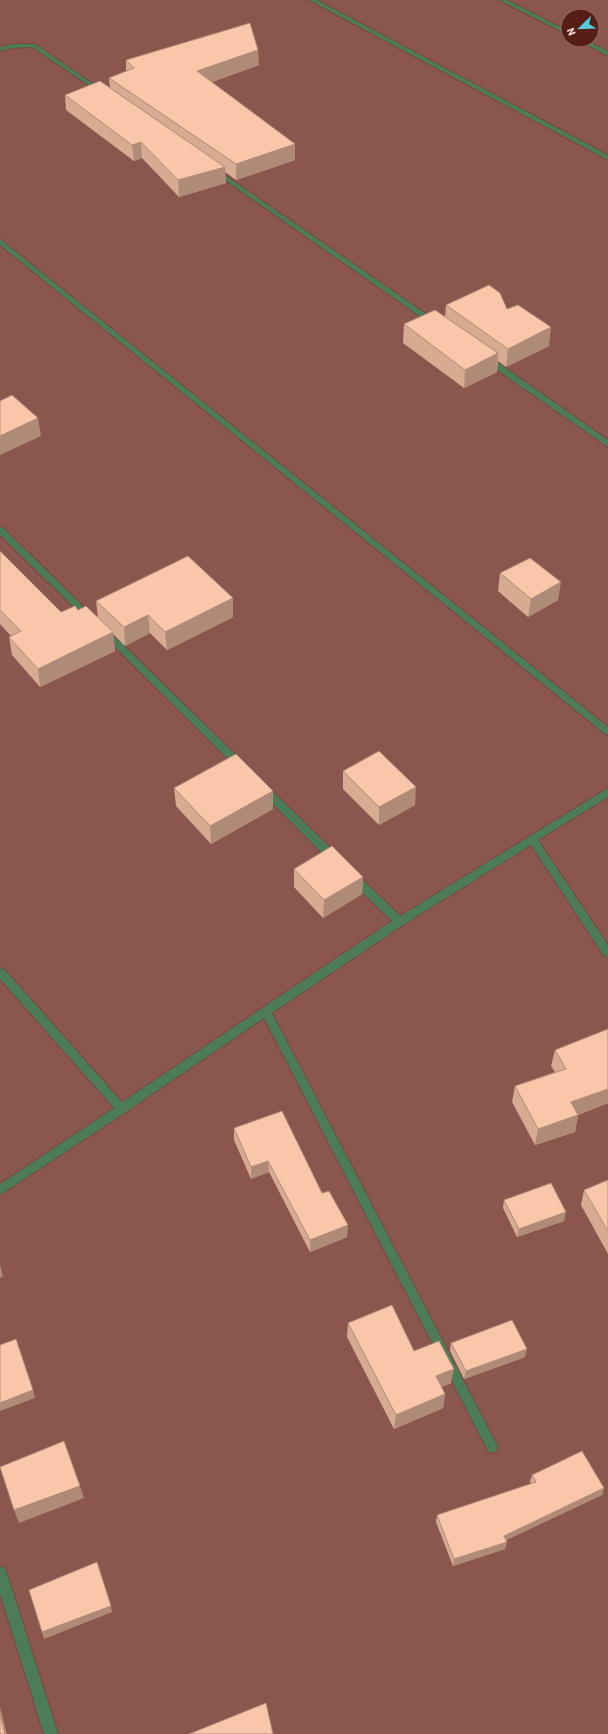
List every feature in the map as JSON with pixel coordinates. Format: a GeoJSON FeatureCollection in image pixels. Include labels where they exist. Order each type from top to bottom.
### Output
{"type":"FeatureCollection","features":[{"type":"Feature","properties":{"kind":"street"},"geometry":{"type":"LineString","coordinates":[[312,0],[608,158]]}},
{"type":"Feature","properties":{"kind":"street"},"geometry":{"type":"LineString","coordinates":[[502,0],[560,29]]}},
{"type":"Feature","properties":{"kind":"street"},"geometry":{"type":"LineString","coordinates":[[0,49],[13,46],[34,45],[105,95]]}},
{"type":"Feature","properties":{"kind":"street"},"geometry":{"type":"LineString","coordinates":[[596,48],[608,54]]}},
{"type":"Feature","properties":{"kind":"street"},"geometry":{"type":"LineString","coordinates":[[210,167],[438,325]]}},
{"type":"Feature","properties":{"kind":"street"},"geometry":{"type":"LineString","coordinates":[[0,241],[608,732]]}},
{"type":"Feature","properties":{"kind":"street"},"geometry":{"type":"LineString","coordinates":[[478,352],[608,444]]}},
{"type":"Feature","properties":{"kind":"street"},"geometry":{"type":"LineString","coordinates":[[0,530],[245,771]]}},
{"type":"Feature","properties":{"kind":"street"},"geometry":{"type":"LineString","coordinates":[[257,782],[400,922]]}},
{"type":"Feature","properties":{"kind":"street"},"geometry":{"type":"LineString","coordinates":[[0,1190],[400,922],[608,792]]}},
{"type":"Feature","properties":{"kind":"street"},"geometry":{"type":"LineString","coordinates":[[532,839],[608,953]]}},
{"type":"Feature","properties":{"kind":"street"},"geometry":{"type":"LineString","coordinates":[[0,972],[122,1109]]}},
{"type":"Feature","properties":{"kind":"street"},"geometry":{"type":"LineString","coordinates":[[266,1011],[492,1447]]}},
{"type":"Feature","properties":{"kind":"street"},"geometry":{"type":"LineString","coordinates":[[0,1573],[51,1734]]}},
{"type":"Feature","properties":{"kind":"shaded area"},"geometry":{"type":"Polygon","coordinates":[[[0,0],[608,0],[608,1734],[0,1734],[0,0]]]}},
{"type":"Feature","properties":{"kind":"building"},"geometry":{"type":"Polygon","coordinates":[[[250,23],[258,50],[197,71],[295,144],[236,164],[109,78],[134,68],[126,60],[250,23]]]}},
{"type":"Feature","properties":{"kind":"building"},"geometry":{"type":"Polygon","coordinates":[[[100,81],[225,167],[178,180],[141,142],[132,145],[65,95],[100,81]]]}},
{"type":"Feature","properties":{"kind":"building"},"geometry":{"type":"Polygon","coordinates":[[[489,285],[500,293],[507,309],[518,305],[551,327],[508,349],[446,305],[489,285]]]}},
{"type":"Feature","properties":{"kind":"building"},"geometry":{"type":"Polygon","coordinates":[[[435,310],[498,353],[465,370],[404,324],[435,310]]]}},
{"type":"Feature","properties":{"kind":"building"},"geometry":{"type":"Polygon","coordinates":[[[12,395],[38,418],[0,436],[0,401],[12,395]]]}},
{"type":"Feature","properties":{"kind":"building"},"geometry":{"type":"Polygon","coordinates":[[[0,551],[61,612],[75,606],[78,610],[86,606],[113,632],[38,669],[9,637],[21,631],[0,610],[0,551]]]}},
{"type":"Feature","properties":{"kind":"building"},"geometry":{"type":"Polygon","coordinates":[[[188,556],[233,598],[165,632],[148,615],[124,627],[96,601],[188,556]]]}},
{"type":"Feature","properties":{"kind":"building"},"geometry":{"type":"Polygon","coordinates":[[[530,558],[561,582],[531,599],[500,573],[530,558]]]}},
{"type":"Feature","properties":{"kind":"building"},"geometry":{"type":"Polygon","coordinates":[[[379,751],[416,787],[379,807],[343,771],[379,751]]]}},
{"type":"Feature","properties":{"kind":"building"},"geometry":{"type":"Polygon","coordinates":[[[236,754],[273,791],[210,826],[174,788],[236,754]]]}},
{"type":"Feature","properties":{"kind":"building"},"geometry":{"type":"Polygon","coordinates":[[[332,846],[363,877],[324,900],[294,869],[332,846]]]}},
{"type":"Feature","properties":{"kind":"building"},"geometry":{"type":"Polygon","coordinates":[[[608,1029],[608,1089],[571,1102],[578,1115],[538,1129],[515,1086],[566,1069],[555,1050],[608,1029]]]}},
{"type":"Feature","properties":{"kind":"building"},"geometry":{"type":"Polygon","coordinates":[[[282,1111],[322,1193],[329,1191],[348,1225],[310,1240],[268,1161],[251,1167],[234,1128],[282,1111]]]}},
{"type":"Feature","properties":{"kind":"building"},"geometry":{"type":"Polygon","coordinates":[[[608,1180],[608,1231],[584,1190],[608,1180]]]}},
{"type":"Feature","properties":{"kind":"building"},"geometry":{"type":"Polygon","coordinates":[[[551,1183],[566,1212],[519,1229],[504,1200],[551,1183]]]}},
{"type":"Feature","properties":{"kind":"building"},"geometry":{"type":"Polygon","coordinates":[[[392,1305],[414,1351],[439,1341],[454,1369],[436,1376],[445,1394],[396,1415],[348,1323],[392,1305]]]}},
{"type":"Feature","properties":{"kind":"building"},"geometry":{"type":"Polygon","coordinates":[[[512,1320],[527,1349],[466,1371],[451,1343],[512,1320]]]}},
{"type":"Feature","properties":{"kind":"building"},"geometry":{"type":"Polygon","coordinates":[[[16,1339],[33,1390],[0,1403],[0,1345],[16,1339]]]}},
{"type":"Feature","properties":{"kind":"building"},"geometry":{"type":"Polygon","coordinates":[[[64,1441],[80,1486],[14,1510],[0,1467],[64,1441]]]}},
{"type":"Feature","properties":{"kind":"building"},"geometry":{"type":"Polygon","coordinates":[[[582,1451],[604,1488],[504,1536],[507,1542],[454,1559],[437,1515],[536,1482],[532,1475],[582,1451]]]}},
{"type":"Feature","properties":{"kind":"building"},"geometry":{"type":"Polygon","coordinates":[[[97,1562],[111,1606],[42,1632],[29,1590],[97,1562]]]}},
{"type":"Feature","properties":{"kind":"building"},"geometry":{"type":"Polygon","coordinates":[[[266,1703],[273,1734],[189,1734],[266,1703]]]}},
{"type":"Feature","properties":{"kind":"building"},"geometry":{"type":"Polygon","coordinates":[[[0,1714],[5,1734],[0,1734],[0,1714]]]}}]}
